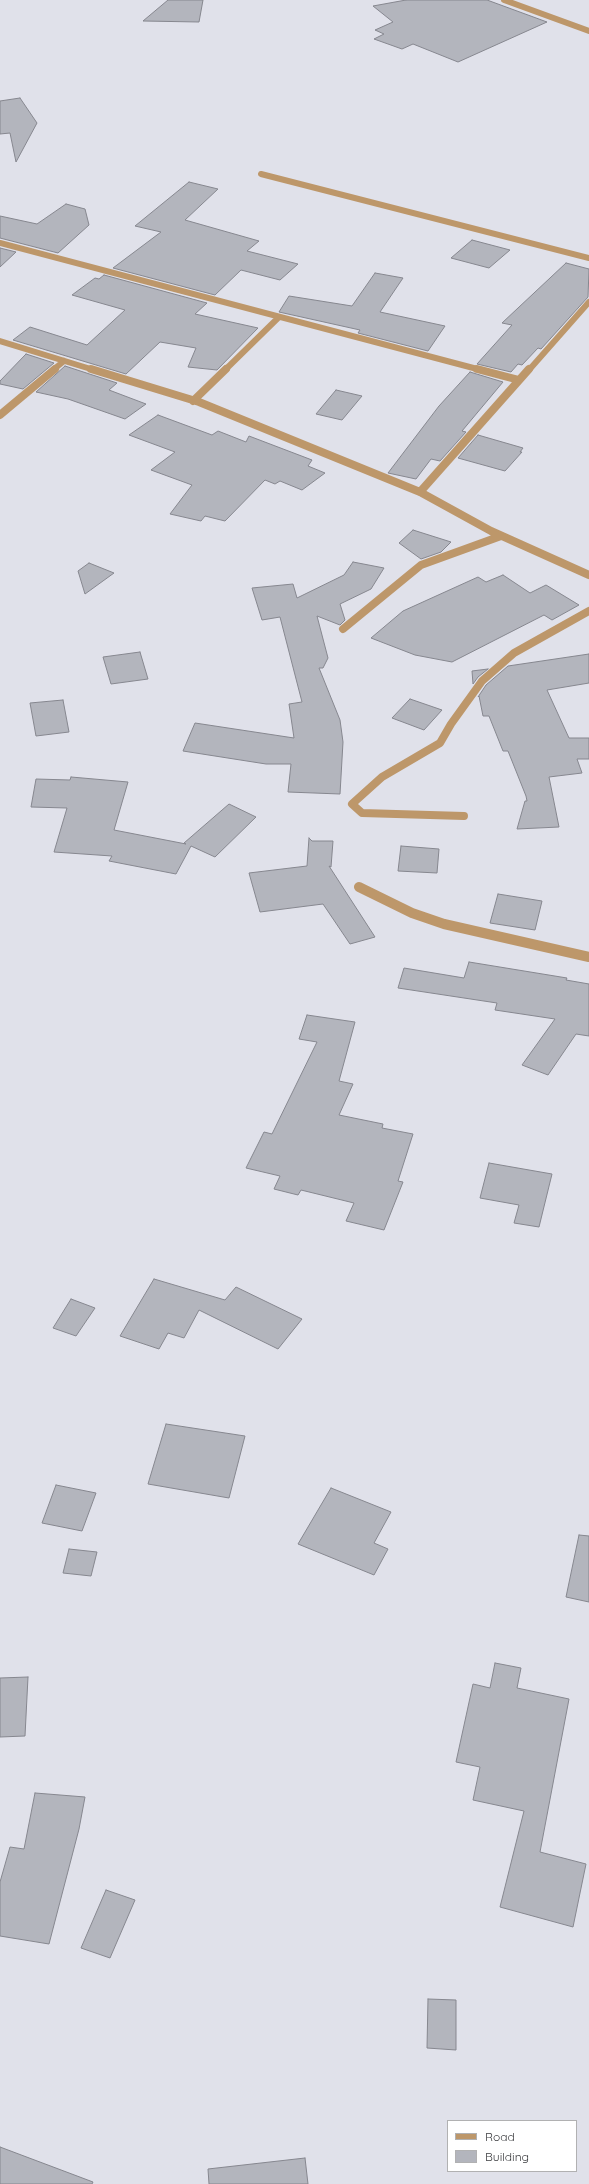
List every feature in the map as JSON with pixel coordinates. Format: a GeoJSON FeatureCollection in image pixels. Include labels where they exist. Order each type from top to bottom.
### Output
{"type":"FeatureCollection","features":[{"type":"Feature","properties":{"kind":"street"},"geometry":{"type":"LineString","coordinates":[[504,0],[589,31]]}},
{"type":"Feature","properties":{"kind":"street"},"geometry":{"type":"LineString","coordinates":[[261,174],[589,258]]}},
{"type":"Feature","properties":{"kind":"street"},"geometry":{"type":"LineString","coordinates":[[0,243],[519,380]]}},
{"type":"Feature","properties":{"kind":"street"},"geometry":{"type":"LineString","coordinates":[[420,492],[589,302]]}},
{"type":"Feature","properties":{"kind":"street"},"geometry":{"type":"LineString","coordinates":[[193,400],[279,317]]}},
{"type":"Feature","properties":{"kind":"street"},"geometry":{"type":"LineString","coordinates":[[0,341],[193,400],[420,492],[501,536],[589,575]]}},
{"type":"Feature","properties":{"kind":"street"},"geometry":{"type":"LineString","coordinates":[[0,416],[64,361]]}},
{"type":"Feature","properties":{"kind":"street"},"geometry":{"type":"LineString","coordinates":[[343,629],[421,566],[501,536]]}},
{"type":"Feature","properties":{"kind":"street"},"geometry":{"type":"LineString","coordinates":[[464,816],[362,813],[352,804],[362,793],[382,777],[440,743],[451,724],[482,680],[514,653],[589,611]]}},
{"type":"Feature","properties":{"kind":"street"},"geometry":{"type":"LineString","coordinates":[[359,887],[412,913],[444,924],[589,956]]}},
{"type":"Feature","properties":{"kind":"building"},"geometry":{"type":"Polygon","coordinates":[[[168,0],[203,0],[199,22],[143,21],[168,0]]]}},
{"type":"Feature","properties":{"kind":"building"},"geometry":{"type":"Polygon","coordinates":[[[406,0],[487,0],[547,22],[458,62],[413,44],[402,49],[374,39],[384,34],[375,30],[393,22],[373,6],[406,0]]]}},
{"type":"Feature","properties":{"kind":"building"},"geometry":{"type":"Polygon","coordinates":[[[20,98],[37,123],[16,162],[10,133],[0,134],[0,101],[20,98]]]}},
{"type":"Feature","properties":{"kind":"building"},"geometry":{"type":"Polygon","coordinates":[[[189,182],[218,189],[185,220],[259,241],[247,251],[298,264],[280,280],[241,270],[215,295],[113,268],[161,232],[135,226],[189,182]]]}},
{"type":"Feature","properties":{"kind":"building"},"geometry":{"type":"Polygon","coordinates":[[[66,204],[85,209],[89,225],[58,253],[0,238],[0,216],[37,224],[66,204]]]}},
{"type":"Feature","properties":{"kind":"building"},"geometry":{"type":"Polygon","coordinates":[[[472,240],[510,250],[489,268],[451,258],[472,240]]]}},
{"type":"Feature","properties":{"kind":"building"},"geometry":{"type":"Polygon","coordinates":[[[0,248],[16,252],[0,267],[0,248]]]}},
{"type":"Feature","properties":{"kind":"building"},"geometry":{"type":"Polygon","coordinates":[[[566,263],[589,269],[588,297],[541,349],[538,348],[522,365],[518,364],[511,372],[477,364],[512,325],[502,323],[566,263]]]}},
{"type":"Feature","properties":{"kind":"building"},"geometry":{"type":"Polygon","coordinates":[[[375,273],[403,278],[380,312],[445,326],[428,351],[358,333],[360,330],[279,312],[289,296],[352,306],[375,273]]]}},
{"type":"Feature","properties":{"kind":"building"},"geometry":{"type":"Polygon","coordinates":[[[104,275],[207,303],[195,314],[258,328],[217,370],[188,367],[196,348],[160,342],[126,374],[13,340],[30,327],[87,345],[125,310],[72,295],[95,278],[99,279],[104,275]]]}},
{"type":"Feature","properties":{"kind":"building"},"geometry":{"type":"Polygon","coordinates":[[[26,354],[54,363],[23,389],[0,384],[0,381],[26,354]]]}},
{"type":"Feature","properties":{"kind":"building"},"geometry":{"type":"Polygon","coordinates":[[[65,366],[117,383],[109,390],[146,404],[125,419],[68,399],[36,392],[65,366]]]}},
{"type":"Feature","properties":{"kind":"building"},"geometry":{"type":"Polygon","coordinates":[[[470,372],[503,382],[462,431],[466,432],[440,461],[431,459],[416,479],[388,473],[439,406],[470,372]]]}},
{"type":"Feature","properties":{"kind":"building"},"geometry":{"type":"Polygon","coordinates":[[[336,390],[362,396],[342,420],[316,414],[336,390]]]}},
{"type":"Feature","properties":{"kind":"building"},"geometry":{"type":"Polygon","coordinates":[[[158,415],[212,435],[218,431],[246,442],[249,436],[312,460],[308,466],[325,473],[302,490],[280,481],[275,484],[265,480],[225,521],[205,516],[201,521],[170,514],[192,485],[151,470],[175,452],[129,435],[158,415]]]}},
{"type":"Feature","properties":{"kind":"building"},"geometry":{"type":"Polygon","coordinates":[[[478,435],[523,448],[520,452],[522,452],[505,471],[458,458],[478,435]]]}},
{"type":"Feature","properties":{"kind":"building"},"geometry":{"type":"Polygon","coordinates":[[[413,530],[451,542],[441,552],[421,559],[399,543],[413,530]]]}},
{"type":"Feature","properties":{"kind":"building"},"geometry":{"type":"Polygon","coordinates":[[[353,562],[384,568],[371,589],[340,604],[345,620],[340,625],[317,616],[328,658],[323,668],[319,668],[340,720],[343,742],[340,794],[288,792],[291,764],[266,764],[183,751],[195,723],[294,738],[289,704],[302,702],[280,617],[262,620],[252,588],[293,584],[297,598],[344,575],[353,562]]]}},
{"type":"Feature","properties":{"kind":"building"},"geometry":{"type":"Polygon","coordinates":[[[89,563],[114,573],[85,594],[78,571],[89,563]]]}},
{"type":"Feature","properties":{"kind":"building"},"geometry":{"type":"Polygon","coordinates":[[[503,575],[530,593],[546,585],[579,605],[552,620],[544,615],[452,662],[415,655],[371,638],[403,611],[478,577],[486,582],[503,575]]]}},
{"type":"Feature","properties":{"kind":"building"},"geometry":{"type":"Polygon","coordinates":[[[140,652],[148,679],[111,684],[103,657],[140,652]]]}},
{"type":"Feature","properties":{"kind":"building"},"geometry":{"type":"Polygon","coordinates":[[[589,654],[589,683],[547,690],[569,738],[589,738],[589,759],[577,759],[582,773],[549,777],[559,827],[517,829],[525,801],[527,801],[526,796],[508,751],[503,751],[489,716],[483,716],[479,696],[478,697],[486,685],[508,666],[589,654]]]}},
{"type":"Feature","properties":{"kind":"building"},"geometry":{"type":"Polygon","coordinates":[[[488,669],[478,677],[473,684],[472,671],[488,669]]]}},
{"type":"Feature","properties":{"kind":"building"},"geometry":{"type":"Polygon","coordinates":[[[410,699],[442,710],[424,730],[392,718],[410,699]]]}},
{"type":"Feature","properties":{"kind":"building"},"geometry":{"type":"Polygon","coordinates":[[[63,700],[69,732],[36,736],[30,703],[63,700]]]}},
{"type":"Feature","properties":{"kind":"building"},"geometry":{"type":"Polygon","coordinates":[[[71,777],[128,782],[114,830],[186,844],[184,843],[229,804],[256,817],[215,857],[191,846],[176,874],[109,861],[112,856],[54,852],[67,808],[31,807],[36,779],[70,780],[71,777]]]}},
{"type":"Feature","properties":{"kind":"building"},"geometry":{"type":"Polygon","coordinates":[[[309,838],[312,841],[333,841],[331,867],[329,866],[375,937],[350,944],[323,904],[260,912],[249,873],[307,866],[309,838]]]}},
{"type":"Feature","properties":{"kind":"building"},"geometry":{"type":"Polygon","coordinates":[[[401,846],[439,849],[437,873],[398,871],[401,846]]]}},
{"type":"Feature","properties":{"kind":"building"},"geometry":{"type":"Polygon","coordinates":[[[498,894],[542,901],[535,930],[490,923],[498,894]]]}},
{"type":"Feature","properties":{"kind":"building"},"geometry":{"type":"Polygon","coordinates":[[[469,962],[567,978],[566,980],[589,984],[589,1036],[576,1034],[548,1075],[522,1065],[555,1019],[495,1010],[497,1003],[398,988],[404,968],[464,978],[469,962]]]}},
{"type":"Feature","properties":{"kind":"building"},"geometry":{"type":"Polygon","coordinates":[[[307,1015],[355,1022],[339,1081],[353,1084],[339,1115],[383,1124],[382,1128],[413,1134],[398,1181],[403,1182],[384,1230],[346,1221],[354,1203],[301,1190],[298,1195],[274,1189],[280,1176],[246,1168],[264,1132],[272,1134],[317,1042],[299,1039],[307,1015]]]}},
{"type":"Feature","properties":{"kind":"building"},"geometry":{"type":"Polygon","coordinates":[[[489,1163],[552,1174],[539,1227],[514,1223],[519,1205],[480,1198],[489,1163]]]}},
{"type":"Feature","properties":{"kind":"building"},"geometry":{"type":"Polygon","coordinates":[[[154,1279],[225,1300],[236,1287],[302,1319],[278,1349],[199,1310],[184,1338],[168,1333],[159,1349],[120,1336],[154,1279]]]}},
{"type":"Feature","properties":{"kind":"building"},"geometry":{"type":"Polygon","coordinates":[[[71,1299],[95,1308],[76,1336],[53,1328],[71,1299]]]}},
{"type":"Feature","properties":{"kind":"building"},"geometry":{"type":"Polygon","coordinates":[[[166,1424],[245,1436],[229,1498],[148,1484],[166,1424]]]}},
{"type":"Feature","properties":{"kind":"building"},"geometry":{"type":"Polygon","coordinates":[[[56,1485],[96,1493],[82,1531],[42,1523],[56,1485]]]}},
{"type":"Feature","properties":{"kind":"building"},"geometry":{"type":"Polygon","coordinates":[[[331,1488],[391,1512],[374,1543],[388,1549],[374,1575],[298,1544],[331,1488]]]}},
{"type":"Feature","properties":{"kind":"building"},"geometry":{"type":"Polygon","coordinates":[[[579,1535],[589,1536],[589,1602],[566,1597],[579,1535]]]}},
{"type":"Feature","properties":{"kind":"building"},"geometry":{"type":"Polygon","coordinates":[[[69,1549],[97,1552],[91,1576],[63,1573],[69,1549]]]}},
{"type":"Feature","properties":{"kind":"building"},"geometry":{"type":"Polygon","coordinates":[[[495,1663],[521,1668],[517,1688],[569,1699],[540,1852],[586,1864],[573,1927],[500,1907],[524,1811],[473,1800],[480,1767],[456,1762],[473,1684],[490,1688],[495,1663]]]}},
{"type":"Feature","properties":{"kind":"building"},"geometry":{"type":"Polygon","coordinates":[[[28,1677],[25,1736],[0,1737],[0,1678],[28,1677]]]}},
{"type":"Feature","properties":{"kind":"building"},"geometry":{"type":"Polygon","coordinates":[[[35,1793],[85,1797],[79,1829],[49,1944],[0,1936],[0,1882],[10,1847],[24,1849],[35,1793]]]}},
{"type":"Feature","properties":{"kind":"building"},"geometry":{"type":"Polygon","coordinates":[[[106,1890],[135,1900],[110,1958],[81,1948],[106,1890]]]}},
{"type":"Feature","properties":{"kind":"building"},"geometry":{"type":"Polygon","coordinates":[[[428,1999],[456,2000],[456,2050],[427,2048],[428,1999]]]}},
{"type":"Feature","properties":{"kind":"building"},"geometry":{"type":"Polygon","coordinates":[[[0,2147],[93,2182],[92,2184],[0,2184],[0,2147]]]}},
{"type":"Feature","properties":{"kind":"building"},"geometry":{"type":"Polygon","coordinates":[[[305,2158],[308,2184],[209,2184],[208,2169],[305,2158]]]}}]}
